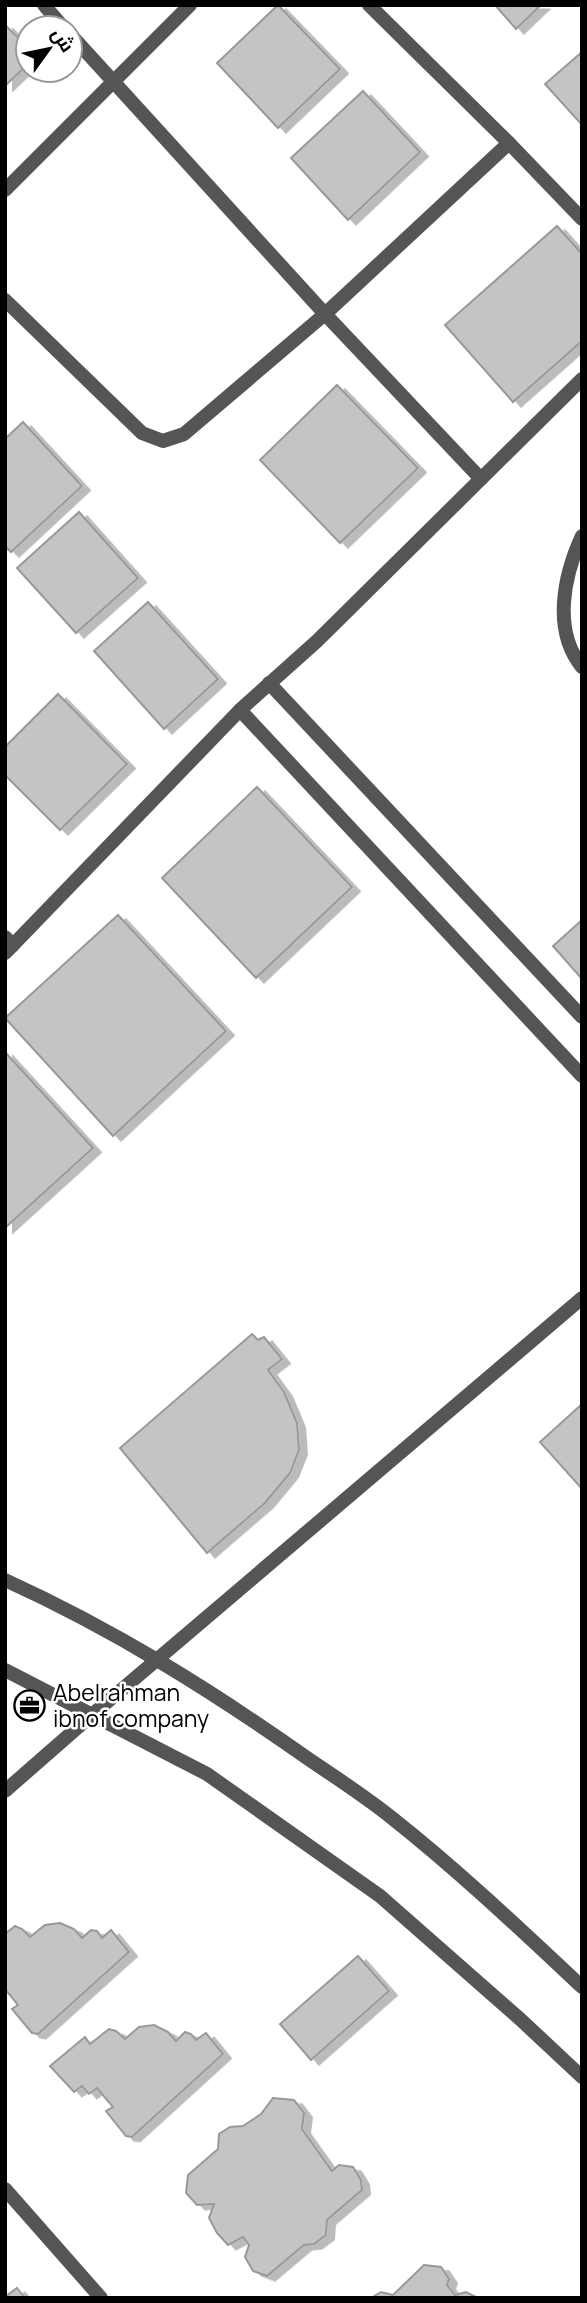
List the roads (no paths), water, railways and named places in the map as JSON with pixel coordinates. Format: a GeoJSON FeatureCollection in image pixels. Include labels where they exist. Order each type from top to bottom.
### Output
{"type":"FeatureCollection","features":[{"type":"Feature","properties":{"kind":"street"},"geometry":{"type":"LineString","coordinates":[[5,190],[190,5]]}},
{"type":"Feature","properties":{"kind":"street"},"geometry":{"type":"LineString","coordinates":[[369,5],[582,219]]}},
{"type":"Feature","properties":{"kind":"street"},"geometry":{"type":"LineString","coordinates":[[84,50],[325,314],[481,479]]}},
{"type":"Feature","properties":{"kind":"street"},"geometry":{"type":"LineString","coordinates":[[5,300],[142,433],[163,441],[184,434],[325,314],[509,143]]}},
{"type":"Feature","properties":{"kind":"street"},"geometry":{"type":"LineString","coordinates":[[8,945],[240,710],[317,641],[582,379]]}},
{"type":"Feature","properties":{"kind":"street"},"geometry":{"type":"LineString","coordinates":[[582,536],[564,593],[564,631],[582,667]]}},
{"type":"Feature","properties":{"kind":"street"},"geometry":{"type":"LineString","coordinates":[[269,683],[582,1017]]}},
{"type":"Feature","properties":{"kind":"street"},"geometry":{"type":"LineString","coordinates":[[240,710],[582,1076]]}},
{"type":"Feature","properties":{"kind":"street"},"geometry":{"type":"LineString","coordinates":[[5,1791],[582,1298]]}},
{"type":"Feature","properties":{"kind":"street"},"geometry":{"type":"LineString","coordinates":[[5,1580],[159,1659],[252,1718],[391,1817],[478,1890],[582,1987]]}},
{"type":"Feature","properties":{"kind":"street"},"geometry":{"type":"LineString","coordinates":[[5,1670],[208,1774],[380,1896],[582,2077]]}},
{"type":"Feature","properties":{"kind":"street"},"geometry":{"type":"LineString","coordinates":[[5,2189],[101,2298]]}},
{"type":"Feature","properties":{"kind":"place","name":"Abelrahman ibnof company"},"geometry":{"type":"Point","coordinates":[30,1706]}}]}
